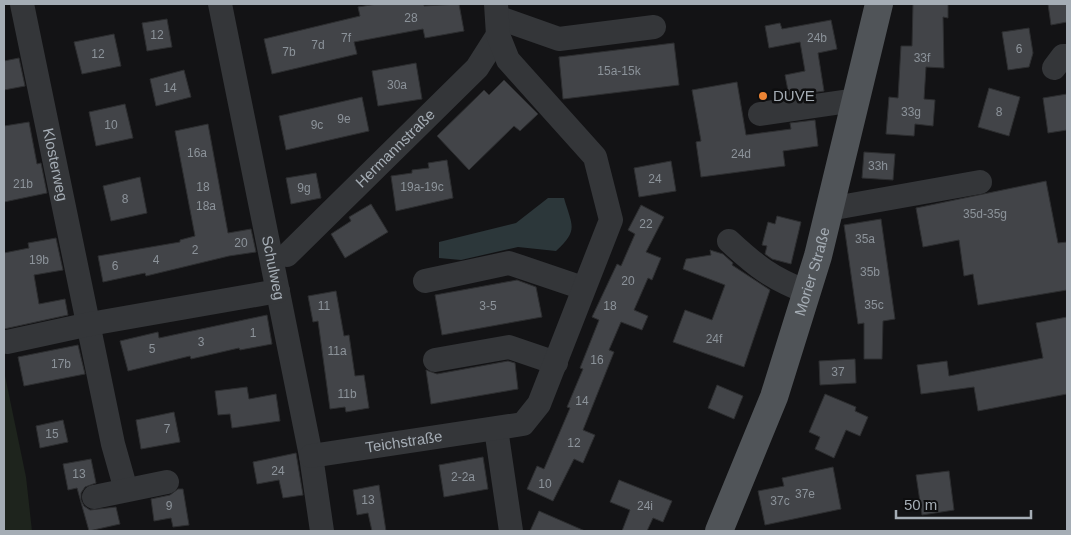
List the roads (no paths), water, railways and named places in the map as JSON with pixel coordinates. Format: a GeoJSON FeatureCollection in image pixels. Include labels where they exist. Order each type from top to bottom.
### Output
{"type":"FeatureCollection","features":[{"type":"Feature","properties":{"kind":"main road","name":"Morier Straße"},"geometry":{"type":"LineString","coordinates":[[719,531],[774,397],[807,292],[879,4]]}},
{"type":"Feature","properties":{"kind":"street","name":"Klosterweg"},"geometry":{"type":"LineString","coordinates":[[22,4],[90,324],[113,444],[126,490]]}},
{"type":"Feature","properties":{"kind":"street","name":"Schulweg"},"geometry":{"type":"LineString","coordinates":[[220,4],[311,456],[322,531]]}},
{"type":"Feature","properties":{"kind":"street"},"geometry":{"type":"LineString","coordinates":[[496,13],[559,39],[654,27]]}},
{"type":"Feature","properties":{"kind":"street","name":"Teichstraße"},"geometry":{"type":"LineString","coordinates":[[311,456],[523,424],[539,404],[556,364],[583,288],[611,220],[595,157],[508,60],[496,13]]}},
{"type":"Feature","properties":{"kind":"street","name":"Hermannstraße"},"geometry":{"type":"LineString","coordinates":[[287,255],[477,68],[496,13]]}},
{"type":"Feature","properties":{"kind":"street"},"geometry":{"type":"LineString","coordinates":[[760,114],[856,100]]}},
{"type":"Feature","properties":{"kind":"street"},"geometry":{"type":"LineString","coordinates":[[829,209],[980,182]]}},
{"type":"Feature","properties":{"kind":"street"},"geometry":{"type":"LineString","coordinates":[[729,241],[758,268],[775,279],[807,292]]}},
{"type":"Feature","properties":{"kind":"street"},"geometry":{"type":"LineString","coordinates":[[425,281],[509,263],[583,288]]}},
{"type":"Feature","properties":{"kind":"street"},"geometry":{"type":"LineString","coordinates":[[7,342],[90,324],[278,292]]}},
{"type":"Feature","properties":{"kind":"street"},"geometry":{"type":"LineString","coordinates":[[435,360],[509,347],[556,364]]}},
{"type":"Feature","properties":{"kind":"street"},"geometry":{"type":"LineString","coordinates":[[496,429],[511,531]]}},
{"type":"Feature","properties":{"kind":"street"},"geometry":{"type":"LineString","coordinates":[[94,496],[168,482]]}},
{"type":"Feature","properties":{"kind":"place","name":"DUVE"},"geometry":{"type":"Point","coordinates":[763,96]}}]}
